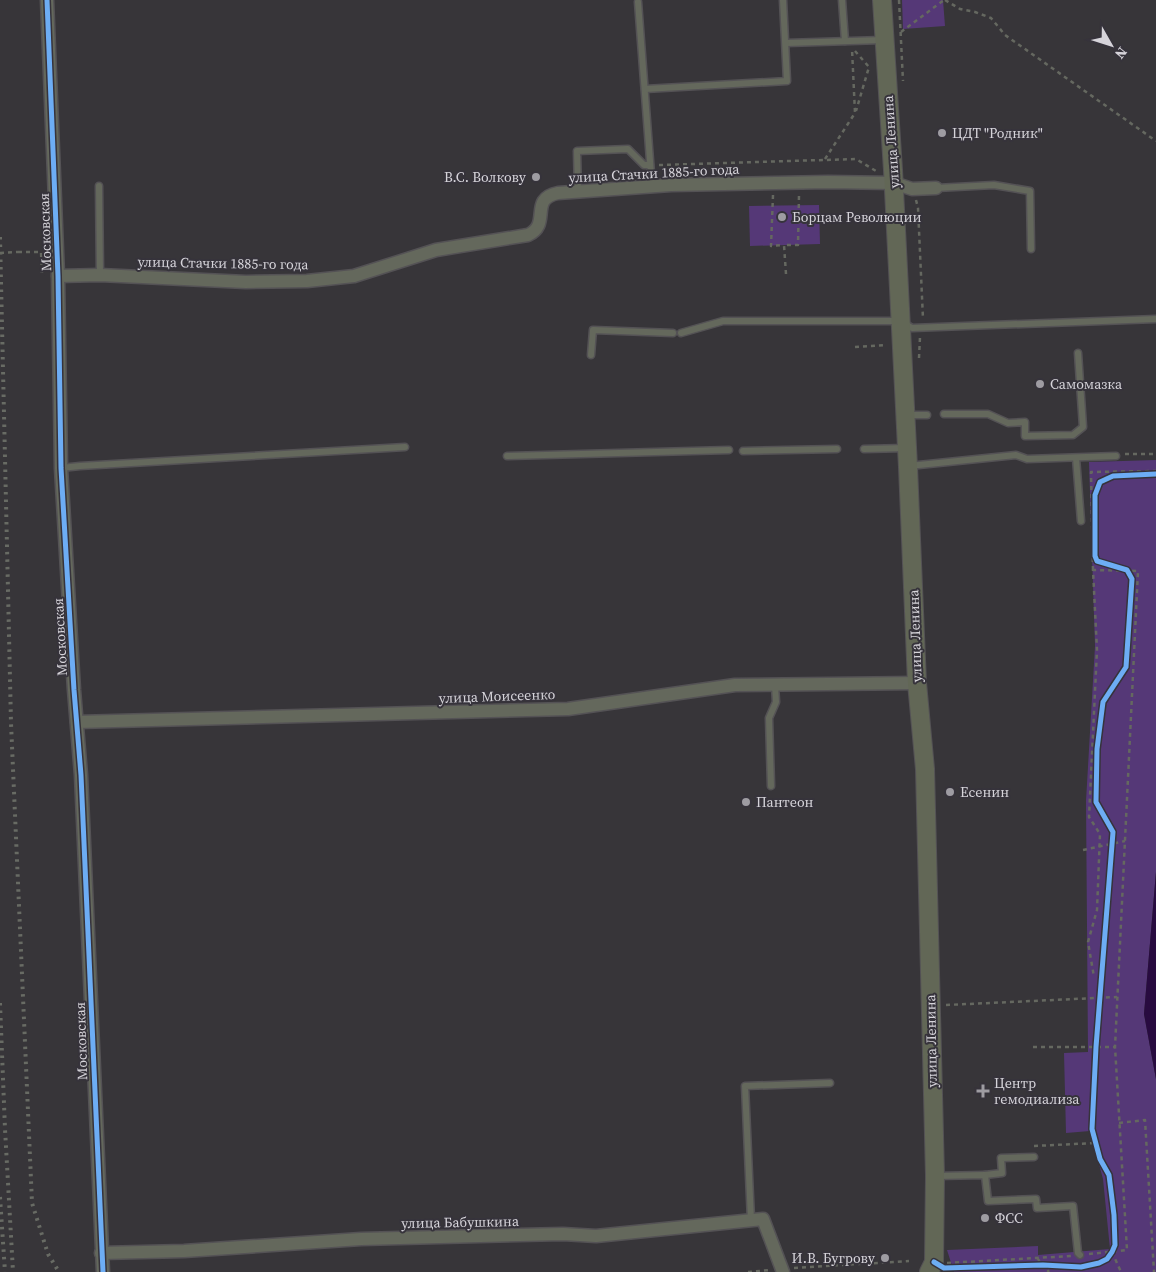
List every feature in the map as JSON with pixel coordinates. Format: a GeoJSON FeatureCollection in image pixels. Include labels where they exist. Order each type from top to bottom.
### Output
{"type":"FeatureCollection","features":[{"type":"Feature","properties":{"kind":"main road","name":"улица Ленина"},"geometry":{"type":"LineString","coordinates":[[882,0],[906,415],[916,683],[925,769],[936,1264]]}},
{"type":"Feature","properties":{"kind":"street","name":"Московская"},"geometry":{"type":"LineString","coordinates":[[47,0],[58,273],[61,468],[81,775],[103,1272]]}},
{"type":"Feature","properties":{"kind":"street","name":"улица Стачки 1885-го года"},"geometry":{"type":"LineString","coordinates":[[58,273],[246,282],[306,281],[354,276],[436,250],[528,235],[534,232],[540,225],[542,205],[545,198],[558,193],[671,185],[894,182]]}},
{"type":"Feature","properties":{"kind":"street"},"geometry":{"type":"LineString","coordinates":[[894,182],[912,189],[936,188]]}},
{"type":"Feature","properties":{"kind":"street","name":"улица Моисеенко"},"geometry":{"type":"LineString","coordinates":[[77,722],[568,709],[735,685],[916,683]]}},
{"type":"Feature","properties":{"kind":"street"},"geometry":{"type":"LineString","coordinates":[[751,1220],[763,1219],[783,1270]]}},
{"type":"Feature","properties":{"kind":"street","name":"улица Бабушкина"},"geometry":{"type":"LineString","coordinates":[[101,1253],[184,1251],[361,1239],[563,1234],[596,1236],[751,1220]]}},
{"type":"Feature","properties":{"kind":"lane"},"geometry":{"type":"LineString","coordinates":[[645,89],[787,81],[783,0]]}},
{"type":"Feature","properties":{"kind":"lane"},"geometry":{"type":"LineString","coordinates":[[842,0],[845,42]]}},
{"type":"Feature","properties":{"kind":"lane"},"geometry":{"type":"LineString","coordinates":[[638,2],[652,187]]}},
{"type":"Feature","properties":{"kind":"lane"},"geometry":{"type":"LineString","coordinates":[[786,43],[884,40]]}},
{"type":"Feature","properties":{"kind":"lane"},"geometry":{"type":"LineString","coordinates":[[578,192],[577,151],[628,149],[644,165],[650,165]]}},
{"type":"Feature","properties":{"kind":"lane"},"geometry":{"type":"LineString","coordinates":[[936,188],[994,185],[1030,191],[1031,249]]}},
{"type":"Feature","properties":{"kind":"lane"},"geometry":{"type":"LineString","coordinates":[[99,186],[100,274]]}},
{"type":"Feature","properties":{"kind":"lane"},"geometry":{"type":"LineString","coordinates":[[681,333],[723,321],[900,321],[912,328],[1156,319]]}},
{"type":"Feature","properties":{"kind":"lane"},"geometry":{"type":"LineString","coordinates":[[591,355],[593,330],[673,333]]}},
{"type":"Feature","properties":{"kind":"lane"},"geometry":{"type":"LineString","coordinates":[[944,414],[988,414],[1008,423],[1025,422],[1025,436],[1073,435],[1083,427],[1078,353]]}},
{"type":"Feature","properties":{"kind":"lane"},"geometry":{"type":"LineString","coordinates":[[906,415],[927,415]]}},
{"type":"Feature","properties":{"kind":"lane"},"geometry":{"type":"LineString","coordinates":[[61,468],[405,447]]}},
{"type":"Feature","properties":{"kind":"lane"},"geometry":{"type":"LineString","coordinates":[[864,449],[907,448]]}},
{"type":"Feature","properties":{"kind":"lane"},"geometry":{"type":"LineString","coordinates":[[743,451],[837,449]]}},
{"type":"Feature","properties":{"kind":"lane"},"geometry":{"type":"LineString","coordinates":[[507,456],[729,450]]}},
{"type":"Feature","properties":{"kind":"lane"},"geometry":{"type":"LineString","coordinates":[[908,466],[1016,455],[1027,460],[1116,456]]}},
{"type":"Feature","properties":{"kind":"lane"},"geometry":{"type":"LineString","coordinates":[[1076,458],[1082,521]]}},
{"type":"Feature","properties":{"kind":"lane"},"geometry":{"type":"LineString","coordinates":[[771,786],[769,718],[776,702],[775,685]]}},
{"type":"Feature","properties":{"kind":"lane"},"geometry":{"type":"LineString","coordinates":[[751,1220],[745,1086],[830,1083]]}},
{"type":"Feature","properties":{"kind":"lane"},"geometry":{"type":"LineString","coordinates":[[935,1176],[1002,1174],[1001,1158],[1034,1156]]}},
{"type":"Feature","properties":{"kind":"lane"},"geometry":{"type":"LineString","coordinates":[[985,1175],[988,1201],[1036,1199],[1037,1208],[1073,1206],[1078,1253],[1080,1255]]}},
{"type":"Feature","properties":{"kind":"path"},"geometry":{"type":"LineString","coordinates":[[899,0],[904,84]]}},
{"type":"Feature","properties":{"kind":"path"},"geometry":{"type":"LineString","coordinates":[[901,32],[945,0],[960,10],[975,12],[991,18],[1005,35],[1156,141]]}},
{"type":"Feature","properties":{"kind":"path"},"geometry":{"type":"LineString","coordinates":[[825,159],[855,113],[869,68],[852,45],[855,113]]}},
{"type":"Feature","properties":{"kind":"path"},"geometry":{"type":"LineString","coordinates":[[650,165],[856,159],[876,171]]}},
{"type":"Feature","properties":{"kind":"path"},"geometry":{"type":"LineString","coordinates":[[912,189],[918,208],[923,327],[919,340],[918,358]]}},
{"type":"Feature","properties":{"kind":"path"},"geometry":{"type":"LineString","coordinates":[[781,195],[772,195],[772,246],[798,244],[799,195],[790,195]]}},
{"type":"Feature","properties":{"kind":"path"},"geometry":{"type":"LineString","coordinates":[[784,245],[786,274]]}},
{"type":"Feature","properties":{"kind":"path"},"geometry":{"type":"LineString","coordinates":[[0,253],[41,252],[42,274],[58,273]]}},
{"type":"Feature","properties":{"kind":"path"},"geometry":{"type":"LineString","coordinates":[[855,347],[886,345]]}},
{"type":"Feature","properties":{"kind":"path"},"geometry":{"type":"LineString","coordinates":[[1124,454],[1156,454]]}},
{"type":"Feature","properties":{"kind":"path"},"geometry":{"type":"LineString","coordinates":[[1094,978],[1088,942],[1097,910],[1100,834],[1090,817],[1097,650],[1090,472],[1156,473]]}},
{"type":"Feature","properties":{"kind":"path"},"geometry":{"type":"LineString","coordinates":[[1107,479],[1113,476],[1156,473]]}},
{"type":"Feature","properties":{"kind":"path"},"geometry":{"type":"LineString","coordinates":[[1097,561],[1095,556],[1095,495],[1098,488]]}},
{"type":"Feature","properties":{"kind":"path"},"geometry":{"type":"LineString","coordinates":[[1105,564],[1127,570],[1132,579],[1128,638]]}},
{"type":"Feature","properties":{"kind":"path"},"geometry":{"type":"LineString","coordinates":[[936,1264],[1080,1255],[1127,1250],[1115,1047],[1138,571],[1093,570]]}},
{"type":"Feature","properties":{"kind":"path"},"geometry":{"type":"LineString","coordinates":[[1096,802],[1100,730]]}},
{"type":"Feature","properties":{"kind":"path"},"geometry":{"type":"LineString","coordinates":[[1083,850],[1100,847],[1112,841],[1125,841]]}},
{"type":"Feature","properties":{"kind":"path"},"geometry":{"type":"LineString","coordinates":[[1111,853],[1112,841]]}},
{"type":"Feature","properties":{"kind":"path"},"geometry":{"type":"LineString","coordinates":[[1099,1008],[1100,991]]}},
{"type":"Feature","properties":{"kind":"path"},"geometry":{"type":"LineString","coordinates":[[938,1006],[1117,998]]}},
{"type":"Feature","properties":{"kind":"path"},"geometry":{"type":"LineString","coordinates":[[1095,1055],[1096,1037]]}},
{"type":"Feature","properties":{"kind":"path"},"geometry":{"type":"LineString","coordinates":[[1033,1047],[1115,1047]]}},
{"type":"Feature","properties":{"kind":"path"},"geometry":{"type":"LineString","coordinates":[[1119,1123],[1145,1120],[1154,1272]]}},
{"type":"Feature","properties":{"kind":"path"},"geometry":{"type":"LineString","coordinates":[[1093,1136],[1098,1151]]}},
{"type":"Feature","properties":{"kind":"path"},"geometry":{"type":"LineString","coordinates":[[1034,1146],[1095,1143]]}},
{"type":"Feature","properties":{"kind":"path"},"geometry":{"type":"LineString","coordinates":[[1107,1259],[1115,1245]]}},
{"type":"Feature","properties":{"kind":"path"},"geometry":{"type":"LineString","coordinates":[[1112,1252],[1121,1272]]}},
{"type":"Feature","properties":{"kind":"path"},"geometry":{"type":"LineString","coordinates":[[1037,1258],[1049,1272]]}},
{"type":"Feature","properties":{"kind":"path"},"geometry":{"type":"LineString","coordinates":[[748,1272],[909,1261]]}},
{"type":"Feature","properties":{"kind":"path"},"geometry":{"type":"LineString","coordinates":[[936,1264],[944,1268],[1006,1266]]}},
{"type":"Feature","properties":{"kind":"path"},"geometry":{"type":"LineString","coordinates":[[1034,1265],[1053,1265]]}},
{"type":"Feature","properties":{"kind":"path"},"geometry":{"type":"LineString","coordinates":[[1071,1266],[1081,1269],[1090,1265]]}},
{"type":"Feature","properties":{"kind":"shaded area"},"geometry":{"type":"Polygon","coordinates":[[[902,0],[943,0],[945,26],[903,29],[902,0]]]}},
{"type":"Feature","properties":{"kind":"shaded area"},"geometry":{"type":"Polygon","coordinates":[[[819,205],[820,244],[750,246],[749,206],[819,205]]]}},
{"type":"Feature","properties":{"kind":"shaded area"},"geometry":{"type":"Polygon","coordinates":[[[1156,460],[1156,872],[1144,1014],[1156,1079],[1156,1272],[954,1272],[947,1250],[1038,1246],[1038,1255],[1110,1249],[1103,1179],[1090,1131],[1066,1133],[1064,1053],[1088,1052],[1086,801],[1095,646],[1089,462],[1156,460]]]}},
{"type":"Feature","properties":{"kind":"shaded area"},"geometry":{"type":"Polygon","coordinates":[[[1156,872],[1156,1079],[1144,1014],[1156,872]]]}},
{"type":"Feature","properties":{"kind":"railway"},"geometry":{"type":"LineString","coordinates":[[0,237],[11,723],[32,1203],[48,1254],[59,1272]]}},
{"type":"Feature","properties":{"kind":"railway"},"geometry":{"type":"LineString","coordinates":[[0,1003],[13,1272]]}},
{"type":"Feature","properties":{"kind":"railway"},"geometry":{"type":"LineString","coordinates":[[0,1197],[5,1272]]}},
{"type":"Feature","properties":{"kind":"cycle path"},"geometry":{"type":"LineString","coordinates":[[47,0],[58,276],[61,468],[81,775],[103,1272]]}},
{"type":"Feature","properties":{"kind":"cycle path"},"geometry":{"type":"LineString","coordinates":[[934,1262],[944,1268],[1043,1265],[1081,1267],[1107,1259],[1115,1245],[1114,1215],[1109,1175],[1100,1159],[1092,1129],[1096,1047],[1113,832],[1096,802],[1097,749],[1103,702],[1126,667],[1132,579],[1127,570],[1097,561],[1095,556],[1095,495],[1100,482],[1113,476],[1156,474]]}},
{"type":"Feature","properties":{"kind":"place","name":"ЦДТ \"Родник\""},"geometry":{"type":"Point","coordinates":[942,133]}},
{"type":"Feature","properties":{"kind":"place","name":"В.С. Волкову"},"geometry":{"type":"Point","coordinates":[536,177]}},
{"type":"Feature","properties":{"kind":"place","name":"Борцам Революции"},"geometry":{"type":"Point","coordinates":[782,217]}},
{"type":"Feature","properties":{"kind":"place","name":"Самомазка"},"geometry":{"type":"Point","coordinates":[1040,384]}},
{"type":"Feature","properties":{"kind":"place","name":"Есенин"},"geometry":{"type":"Point","coordinates":[950,792]}},
{"type":"Feature","properties":{"kind":"place","name":"Пантеон"},"geometry":{"type":"Point","coordinates":[746,802]}},
{"type":"Feature","properties":{"kind":"place","name":"Центр гемодиализа"},"geometry":{"type":"Point","coordinates":[983,1091]}},
{"type":"Feature","properties":{"kind":"place","name":"ФСС"},"geometry":{"type":"Point","coordinates":[985,1218]}},
{"type":"Feature","properties":{"kind":"place","name":"И.В. Бугрову"},"geometry":{"type":"Point","coordinates":[885,1258]}}]}
